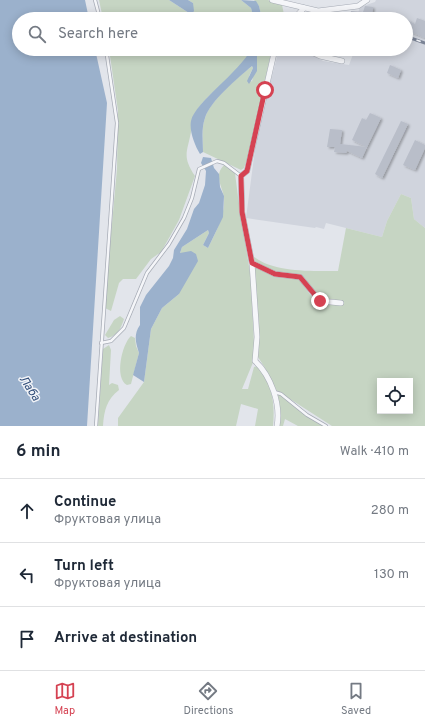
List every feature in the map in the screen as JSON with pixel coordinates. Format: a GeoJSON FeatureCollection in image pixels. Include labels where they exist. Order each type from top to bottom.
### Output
{"type":"FeatureCollection","features":[{"type":"Feature","properties":{"kind":"street"},"geometry":{"type":"LineString","coordinates":[[272,0],[286,1],[304,8],[318,11],[358,6],[368,0]]}},
{"type":"Feature","properties":{"kind":"street"},"geometry":{"type":"LineString","coordinates":[[300,12],[304,8]]}},
{"type":"Feature","properties":{"kind":"street"},"geometry":{"type":"LineString","coordinates":[[273,56],[247,171],[241,176],[242,212],[252,263],[257,337],[255,361],[263,368],[274,392],[278,418],[276,426]]}},
{"type":"Feature","properties":{"kind":"street"},"geometry":{"type":"LineString","coordinates":[[320,56],[342,61]]}},
{"type":"Feature","properties":{"kind":"street"},"geometry":{"type":"LineString","coordinates":[[252,263],[275,274],[300,277],[320,301],[341,303]]}},
{"type":"Feature","properties":{"kind":"lane"},"geometry":{"type":"LineString","coordinates":[[96,0],[99,12]]}},
{"type":"Feature","properties":{"kind":"lane"},"geometry":{"type":"LineString","coordinates":[[96,426],[117,123],[107,56]]}},
{"type":"Feature","properties":{"kind":"lane"},"geometry":{"type":"LineString","coordinates":[[101,344],[112,341],[124,328],[147,273],[169,244],[184,218],[192,198],[199,169],[217,161],[224,163],[241,176]]}},
{"type":"Feature","properties":{"kind":"lane"},"geometry":{"type":"LineString","coordinates":[[274,392],[281,394],[307,415],[326,426]]}},
{"type":"Feature","properties":{"kind":"shaded area"},"geometry":{"type":"Polygon","coordinates":[[[376,0],[425,0],[425,228],[414,219],[411,198],[401,194],[387,221],[382,237],[326,223],[324,229],[246,218],[257,134],[277,56],[313,56],[323,61],[349,65],[352,56],[413,56],[413,12],[358,12],[360,7],[375,2],[376,0]]]}},
{"type":"Feature","properties":{"kind":"green space"},"geometry":{"type":"Polygon","coordinates":[[[99,0],[169,0],[187,12],[102,12],[99,0]]]}},
{"type":"Feature","properties":{"kind":"green space"},"geometry":{"type":"Polygon","coordinates":[[[188,0],[241,0],[251,8],[252,12],[189,12],[193,3],[188,0]]]}},
{"type":"Feature","properties":{"kind":"green space"},"geometry":{"type":"Polygon","coordinates":[[[254,0],[268,0],[282,5],[284,12],[260,12],[259,6],[254,0]]]}},
{"type":"Feature","properties":{"kind":"green space"},"geometry":{"type":"Polygon","coordinates":[[[110,56],[247,56],[238,68],[196,111],[191,122],[187,150],[188,164],[195,176],[179,220],[161,252],[151,259],[136,279],[123,279],[119,283],[111,311],[105,308],[117,169],[118,111],[110,56]]]}},
{"type":"Feature","properties":{"kind":"green space"},"geometry":{"type":"Polygon","coordinates":[[[256,56],[270,56],[249,153],[244,168],[241,170],[203,152],[203,126],[212,104],[232,83],[252,66],[253,68],[249,76],[252,82],[256,56]]]}},
{"type":"Feature","properties":{"kind":"green space"},"geometry":{"type":"Polygon","coordinates":[[[224,165],[235,173],[251,279],[254,360],[242,389],[248,389],[254,367],[257,366],[267,380],[272,394],[274,410],[273,426],[255,426],[258,409],[241,404],[236,426],[118,426],[118,418],[144,382],[151,329],[162,308],[179,294],[184,253],[180,253],[182,247],[208,230],[209,233],[203,245],[208,248],[219,224],[223,211],[224,198],[219,173],[224,165]]]}},
{"type":"Feature","properties":{"kind":"green space"},"geometry":{"type":"Polygon","coordinates":[[[401,194],[411,198],[414,219],[425,228],[425,426],[332,426],[276,390],[258,357],[259,329],[254,268],[257,267],[276,276],[299,279],[312,297],[323,304],[299,275],[272,271],[255,261],[252,255],[260,261],[281,268],[305,271],[338,271],[346,228],[382,237],[387,221],[401,194]]]}},
{"type":"Feature","properties":{"kind":"green space"},"geometry":{"type":"Polygon","coordinates":[[[120,316],[124,319],[120,328],[117,333],[108,338],[105,335],[114,320],[120,316]]]}},
{"type":"Feature","properties":{"kind":"green space"},"geometry":{"type":"Polygon","coordinates":[[[131,336],[135,338],[139,353],[131,384],[127,385],[123,381],[120,369],[122,353],[131,336]]]}},
{"type":"Feature","properties":{"kind":"green space"},"geometry":{"type":"Polygon","coordinates":[[[109,345],[111,350],[109,385],[112,383],[118,385],[119,390],[115,393],[107,405],[103,426],[98,426],[103,349],[109,345]]]}},
{"type":"Feature","properties":{"kind":"green space"},"geometry":{"type":"Polygon","coordinates":[[[276,394],[281,395],[324,426],[298,426],[285,419],[283,426],[278,426],[280,414],[276,394]]]}},
{"type":"Feature","properties":{"kind":"water","name":"Лаба"},"geometry":{"type":"Polygon","coordinates":[[[0,0],[85,0],[88,12],[12,12],[12,56],[97,56],[107,103],[87,426],[0,426],[0,0]]]}},
{"type":"Feature","properties":{"kind":"water"},"geometry":{"type":"Polygon","coordinates":[[[169,0],[188,0],[193,3],[194,11],[187,12],[169,0]]]}},
{"type":"Feature","properties":{"kind":"water"},"geometry":{"type":"Polygon","coordinates":[[[241,0],[256,1],[260,12],[252,12],[251,8],[241,0]]]}},
{"type":"Feature","properties":{"kind":"water"},"geometry":{"type":"Polygon","coordinates":[[[246,56],[257,56],[257,71],[249,84],[247,81],[253,68],[252,66],[212,104],[204,122],[203,152],[200,154],[194,143],[191,129],[191,121],[194,113],[246,56]]]}},
{"type":"Feature","properties":{"kind":"water"},"geometry":{"type":"Polygon","coordinates":[[[203,157],[211,158],[214,168],[219,174],[220,187],[224,196],[223,217],[208,248],[203,245],[209,233],[208,230],[182,247],[180,253],[191,251],[196,254],[198,261],[179,294],[162,308],[151,329],[144,382],[133,375],[139,353],[136,342],[136,332],[140,325],[140,307],[146,295],[169,266],[173,258],[174,250],[187,229],[194,209],[199,203],[205,185],[206,171],[201,163],[203,157]]]}},
{"type":"Feature","properties":{"kind":"building"},"geometry":{"type":"Polygon","coordinates":[[[365,6],[373,7],[372,12],[363,12],[365,6]]]}},
{"type":"Feature","properties":{"kind":"building"},"geometry":{"type":"Polygon","coordinates":[[[417,18],[425,21],[425,38],[413,33],[413,23],[415,24],[417,18]]]}},
{"type":"Feature","properties":{"kind":"building"},"geometry":{"type":"Polygon","coordinates":[[[390,65],[401,70],[398,78],[387,73],[390,65]]]}},
{"type":"Feature","properties":{"kind":"building"},"geometry":{"type":"Polygon","coordinates":[[[370,113],[381,118],[367,147],[352,140],[362,118],[366,120],[370,113]]]}},
{"type":"Feature","properties":{"kind":"building"},"geometry":{"type":"Polygon","coordinates":[[[401,121],[408,124],[382,178],[375,174],[401,121]]]}},
{"type":"Feature","properties":{"kind":"building"},"geometry":{"type":"Polygon","coordinates":[[[330,129],[342,130],[340,144],[367,147],[362,158],[347,151],[346,153],[334,152],[335,147],[327,147],[330,129]]]}},
{"type":"Feature","properties":{"kind":"building"},"geometry":{"type":"Polygon","coordinates":[[[415,140],[425,145],[425,148],[415,170],[403,165],[415,140]]]}},
{"type":"Feature","properties":{"kind":"railway"},"geometry":{"type":"LineString","coordinates":[[413,39],[425,43]]}},
{"type":"Feature","properties":{"kind":"route"},"geometry":{"type":"LineString","coordinates":[[265,90],[247,171],[241,176],[242,212],[252,263],[262,266],[275,274],[300,277],[313,295],[320,301]]}}]}
